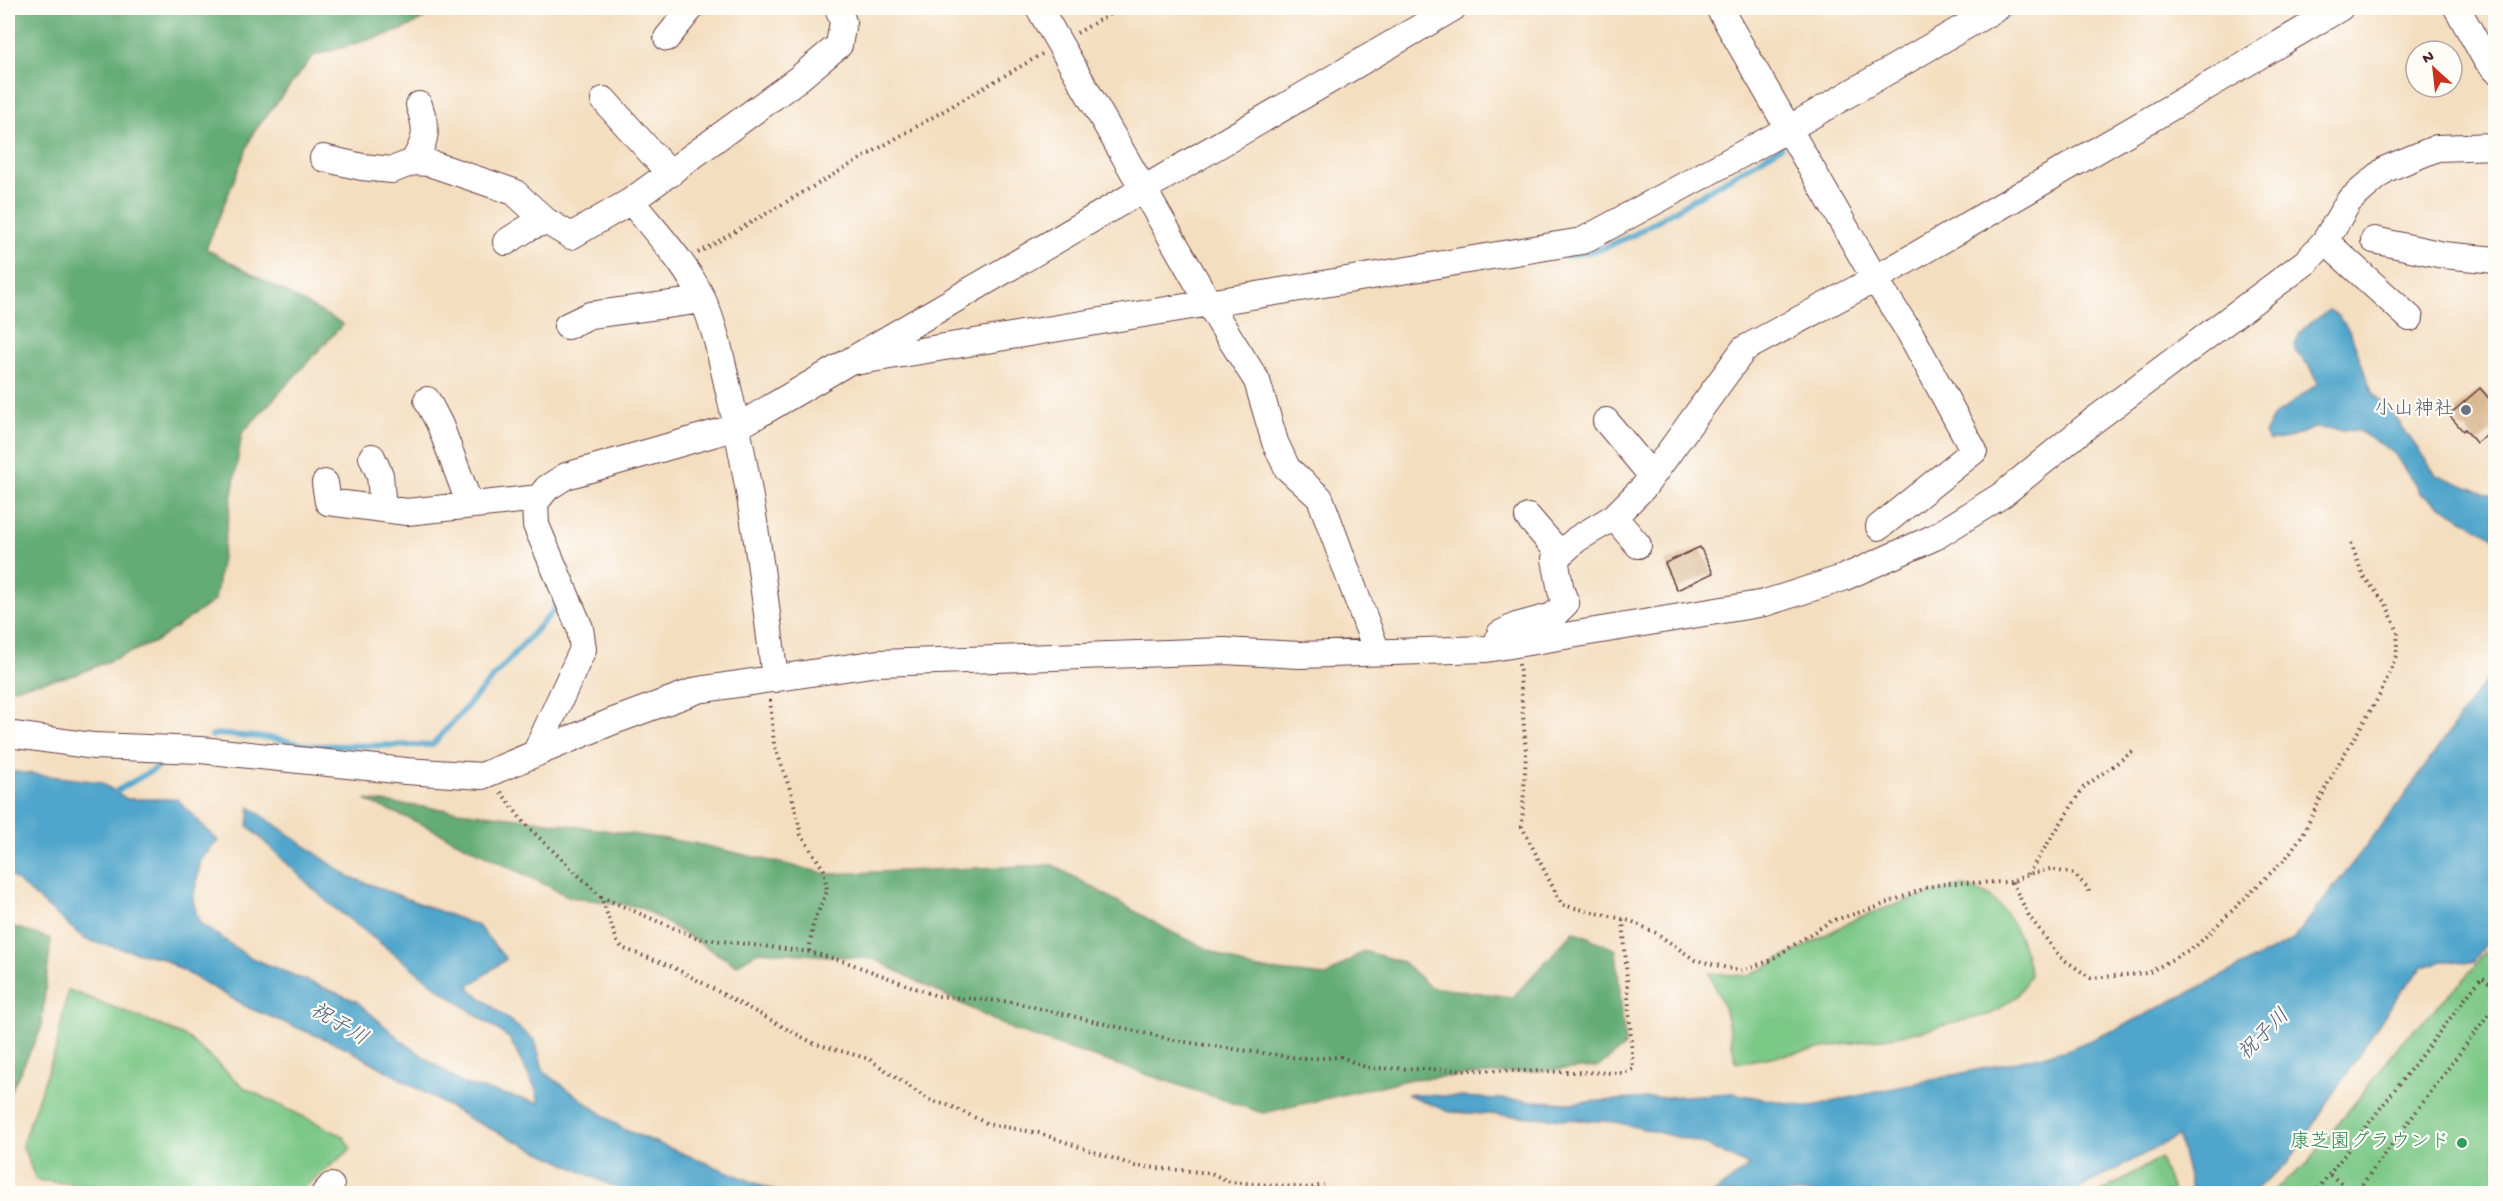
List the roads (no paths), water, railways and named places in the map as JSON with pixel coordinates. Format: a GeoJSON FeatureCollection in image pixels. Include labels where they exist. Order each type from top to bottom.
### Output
{"type":"FeatureCollection","features":[{"type":"Feature","properties":{"kind":"street"},"geometry":{"type":"LineString","coordinates":[[667,38],[691,8]]}},
{"type":"Feature","properties":{"kind":"street"},"geometry":{"type":"LineString","coordinates":[[323,158],[362,167],[392,170],[413,162],[429,163],[514,192],[546,221],[571,236],[631,201],[670,174],[798,79],[839,45],[843,22],[838,8]]}},
{"type":"Feature","properties":{"kind":"street"},"geometry":{"type":"LineString","coordinates":[[1039,8],[1143,190],[1257,381],[1275,442],[1287,468],[1320,498],[1377,652]]}},
{"type":"Feature","properties":{"kind":"street"},"geometry":{"type":"LineString","coordinates":[[535,754],[583,649],[580,628],[536,525],[535,503],[547,489],[566,476],[737,427],[1454,8]]}},
{"type":"Feature","properties":{"kind":"street"},"geometry":{"type":"LineString","coordinates":[[1719,8],[1875,279],[1910,333],[1974,451],[1879,527]]}},
{"type":"Feature","properties":{"kind":"street"},"geometry":{"type":"LineString","coordinates":[[848,363],[1582,241],[1790,128],[1997,8]]}},
{"type":"Feature","properties":{"kind":"street"},"geometry":{"type":"LineString","coordinates":[[1506,645],[1500,634],[1516,626],[1553,616],[1566,603],[1561,591],[1555,559],[1577,539],[1614,517],[1652,476],[1744,348],[1875,279],[2340,8]]}},
{"type":"Feature","properties":{"kind":"street"},"geometry":{"type":"LineString","coordinates":[[2457,8],[2485,58],[2496,70]]}},
{"type":"Feature","properties":{"kind":"street"},"geometry":{"type":"LineString","coordinates":[[604,100],[670,174]]}},
{"type":"Feature","properties":{"kind":"street"},"geometry":{"type":"LineString","coordinates":[[413,162],[425,142],[425,122],[419,105]]}},
{"type":"Feature","properties":{"kind":"street"},"geometry":{"type":"LineString","coordinates":[[8,734],[93,746],[201,750],[406,771],[482,776],[611,722],[698,690],[878,663],[1224,651],[1299,656],[1506,645],[1555,639],[1766,603],[1843,578],[1935,537],[2002,495],[2093,421],[2307,261],[2325,241],[2349,201],[2386,169],[2438,148],[2496,146]]}},
{"type":"Feature","properties":{"kind":"street"},"geometry":{"type":"LineString","coordinates":[[631,201],[681,262],[702,300],[717,341],[737,427],[758,538],[772,680]]}},
{"type":"Feature","properties":{"kind":"street"},"geometry":{"type":"LineString","coordinates":[[506,243],[528,228],[546,221]]}},
{"type":"Feature","properties":{"kind":"street"},"geometry":{"type":"LineString","coordinates":[[2373,240],[2443,255],[2496,260]]}},
{"type":"Feature","properties":{"kind":"street"},"geometry":{"type":"LineString","coordinates":[[2325,241],[2410,318]]}},
{"type":"Feature","properties":{"kind":"street"},"geometry":{"type":"LineString","coordinates":[[567,326],[591,315],[702,300]]}},
{"type":"Feature","properties":{"kind":"street"},"geometry":{"type":"LineString","coordinates":[[427,400],[440,425],[470,505]]}},
{"type":"Feature","properties":{"kind":"street"},"geometry":{"type":"LineString","coordinates":[[1606,421],[1652,476]]}},
{"type":"Feature","properties":{"kind":"street"},"geometry":{"type":"LineString","coordinates":[[372,458],[380,475],[383,509]]}},
{"type":"Feature","properties":{"kind":"street"},"geometry":{"type":"LineString","coordinates":[[325,483],[328,502],[407,512],[539,498]]}},
{"type":"Feature","properties":{"kind":"street"},"geometry":{"type":"LineString","coordinates":[[1528,517],[1560,554]]}},
{"type":"Feature","properties":{"kind":"street"},"geometry":{"type":"LineString","coordinates":[[1614,517],[1638,545]]}},
{"type":"Feature","properties":{"kind":"water"},"geometry":{"type":"Polygon","coordinates":[[[2329,310],[2340,317],[2351,334],[2372,392],[2396,418],[2436,475],[2495,497],[2495,538],[2421,494],[2394,453],[2359,431],[2314,428],[2292,437],[2270,441],[2264,434],[2273,417],[2317,384],[2312,369],[2295,351],[2296,343],[2306,326],[2329,310]]]}},
{"type":"Feature","properties":{"kind":"water","name":"祝子川"},"geometry":{"type":"Polygon","coordinates":[[[2495,632],[2495,947],[2487,942],[2474,962],[2443,961],[2423,967],[2398,995],[2288,1163],[2251,1193],[2192,1193],[2178,1136],[2071,1193],[1714,1193],[1749,1166],[1701,1143],[1616,1122],[1450,1112],[1406,1094],[1568,1103],[1732,1093],[1808,1107],[2067,1050],[2117,1029],[2293,940],[2400,802],[2491,673],[2495,632]]]}},
{"type":"Feature","properties":{"kind":"water","name":"祝子川"},"geometry":{"type":"Polygon","coordinates":[[[8,771],[100,782],[127,799],[177,799],[218,841],[201,859],[193,901],[199,922],[249,957],[356,1001],[402,1041],[463,1084],[539,1103],[536,1090],[509,1038],[438,988],[327,902],[248,826],[250,807],[348,876],[478,926],[506,959],[468,987],[535,1041],[544,1072],[623,1129],[780,1193],[627,1193],[472,1120],[347,1048],[249,1008],[161,958],[86,940],[8,873],[8,771]]]}},
{"type":"Feature","properties":{"kind":"waterway"},"geometry":{"type":"LineString","coordinates":[[2001,19],[2019,8]]}},
{"type":"Feature","properties":{"kind":"waterway"},"geometry":{"type":"LineString","coordinates":[[1567,256],[1601,249],[1635,234],[1781,147]]}},
{"type":"Feature","properties":{"kind":"waterway"},"geometry":{"type":"LineString","coordinates":[[212,736],[216,734],[272,738],[310,746],[432,745],[554,610],[558,595]]}},
{"type":"Feature","properties":{"kind":"waterway"},"geometry":{"type":"LineString","coordinates":[[108,796],[165,763]]}},
{"type":"Feature","properties":{"kind":"place","name":"小山神社"},"geometry":{"type":"Point","coordinates":[2466,410]}},
{"type":"Feature","properties":{"kind":"place","name":"康芝園グラウンド"},"geometry":{"type":"Point","coordinates":[2462,1143]}}]}
